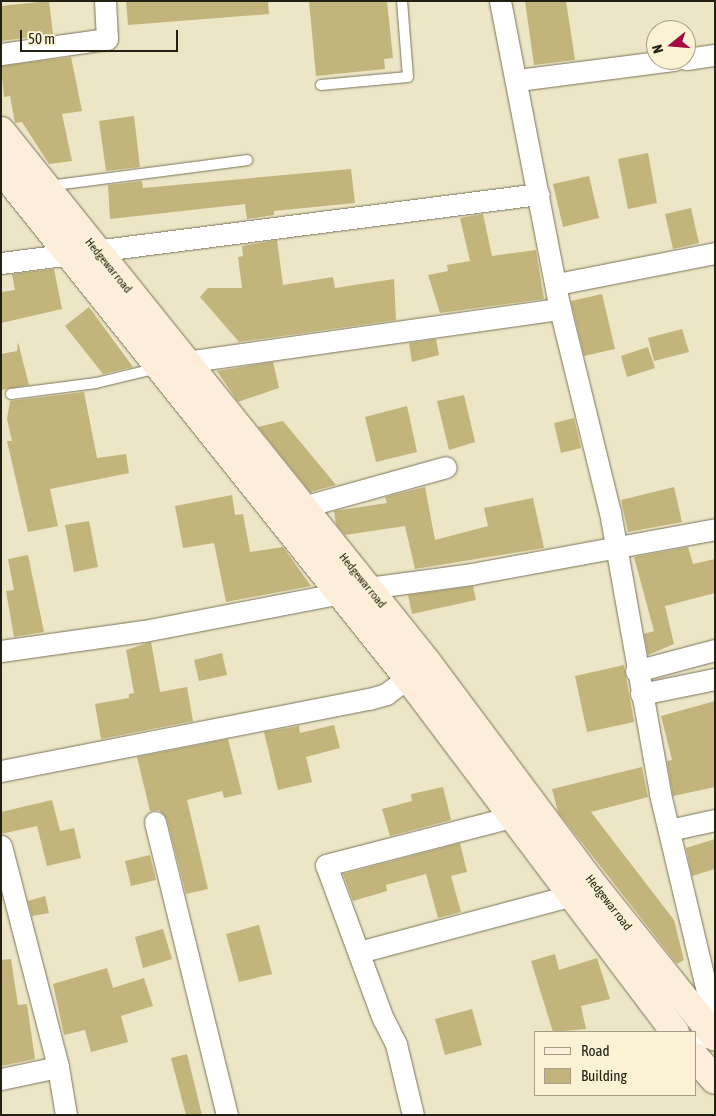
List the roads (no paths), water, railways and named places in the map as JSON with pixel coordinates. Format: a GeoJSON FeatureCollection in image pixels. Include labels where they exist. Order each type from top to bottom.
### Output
{"type":"FeatureCollection","features":[{"type":"Feature","properties":{"kind":"main road","name":"Hedgewar road"},"geometry":{"type":"LineString","coordinates":[[1,131],[44,186],[84,253]]}},
{"type":"Feature","properties":{"kind":"main road","name":"Hedgewar road"},"geometry":{"type":"LineString","coordinates":[[1,169],[84,253],[174,364],[302,507],[368,588],[418,671],[512,817],[581,889],[674,1031]]}},
{"type":"Feature","properties":{"kind":"main road","name":"Hedgewar road"},"geometry":{"type":"LineString","coordinates":[[174,364],[341,593],[418,671],[581,889],[706,1037]]}},
{"type":"Feature","properties":{"kind":"main road"},"geometry":{"type":"LineString","coordinates":[[696,1058],[715,1080]]}},
{"type":"Feature","properties":{"kind":"street"},"geometry":{"type":"LineString","coordinates":[[1,54],[107,39],[105,1]]}},
{"type":"Feature","properties":{"kind":"street"},"geometry":{"type":"LineString","coordinates":[[500,1],[518,80],[560,308],[616,546],[640,694],[669,830],[708,995],[706,1037]]}},
{"type":"Feature","properties":{"kind":"street"},"geometry":{"type":"LineString","coordinates":[[696,58],[715,55]]}},
{"type":"Feature","properties":{"kind":"street"},"geometry":{"type":"LineString","coordinates":[[518,80],[646,64]]}},
{"type":"Feature","properties":{"kind":"street"},"geometry":{"type":"LineString","coordinates":[[1,263],[539,194]]}},
{"type":"Feature","properties":{"kind":"street"},"geometry":{"type":"LineString","coordinates":[[556,284],[715,253]]}},
{"type":"Feature","properties":{"kind":"street"},"geometry":{"type":"LineString","coordinates":[[174,364],[560,308]]}},
{"type":"Feature","properties":{"kind":"street"},"geometry":{"type":"LineString","coordinates":[[302,507],[446,468]]}},
{"type":"Feature","properties":{"kind":"street"},"geometry":{"type":"LineString","coordinates":[[368,588],[471,574],[715,529]]}},
{"type":"Feature","properties":{"kind":"street"},"geometry":{"type":"LineString","coordinates":[[1,651],[144,631],[341,593]]}},
{"type":"Feature","properties":{"kind":"street"},"geometry":{"type":"LineString","coordinates":[[636,671],[715,650]]}},
{"type":"Feature","properties":{"kind":"street"},"geometry":{"type":"LineString","coordinates":[[1,771],[344,705],[386,694],[418,671]]}},
{"type":"Feature","properties":{"kind":"street"},"geometry":{"type":"LineString","coordinates":[[640,694],[715,680]]}},
{"type":"Feature","properties":{"kind":"street"},"geometry":{"type":"LineString","coordinates":[[413,1115],[396,1044],[382,1019],[326,865],[512,817]]}},
{"type":"Feature","properties":{"kind":"street"},"geometry":{"type":"LineString","coordinates":[[669,830],[715,820]]}},
{"type":"Feature","properties":{"kind":"street"},"geometry":{"type":"LineString","coordinates":[[155,822],[227,1115]]}},
{"type":"Feature","properties":{"kind":"street"},"geometry":{"type":"LineString","coordinates":[[1,846],[58,1067],[66,1115]]}},
{"type":"Feature","properties":{"kind":"street"},"geometry":{"type":"LineString","coordinates":[[358,952],[581,889]]}},
{"type":"Feature","properties":{"kind":"street"},"geometry":{"type":"LineString","coordinates":[[1,1079],[58,1067]]}},
{"type":"Feature","properties":{"kind":"lane"},"geometry":{"type":"LineString","coordinates":[[321,85],[408,77],[402,1]]}},
{"type":"Feature","properties":{"kind":"lane"},"geometry":{"type":"LineString","coordinates":[[44,186],[247,160]]}},
{"type":"Feature","properties":{"kind":"lane"},"geometry":{"type":"LineString","coordinates":[[10,394],[96,383],[174,364]]}}]}
